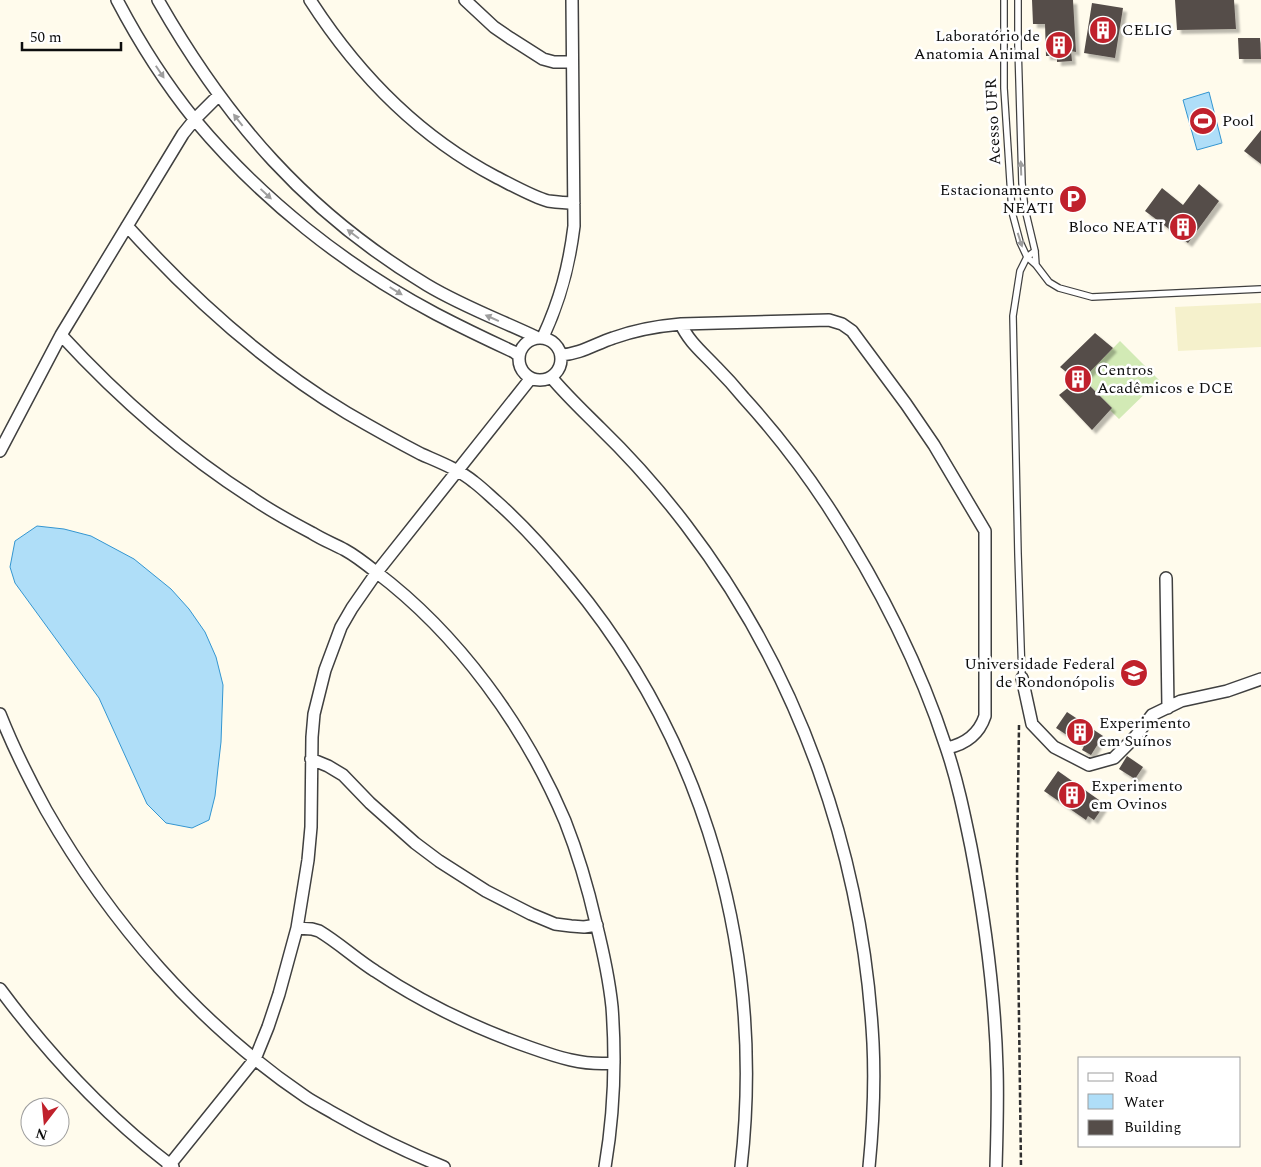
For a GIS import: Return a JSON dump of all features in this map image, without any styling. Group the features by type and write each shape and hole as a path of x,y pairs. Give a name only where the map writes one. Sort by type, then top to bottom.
{"street":[{"path":"117,0 151,58 195,120 226,154 272,199 329,246 363,270 434,313 519,356"},
{"path":"158,0 219,95 247,132 290,179 345,228 414,277 489,317 540,337 550,339 559,348 562,361 556,373 551,378 544,380 537,380 526,374 521,369 519,356 525,344 530,340 540,337 558,302 567,272 573,234 572,0"},
{"path":"310,0 345,49 365,73 386,96 434,137 481,168 516,187 546,200 574,203"},
{"path":"465,0 494,27 543,59 554,62 572,62"},
{"path":"0,451 61,336 183,134 219,95"},
{"path":"127,226 196,298 275,364 309,388 367,424 419,453 458,471 475,482 526,530 559,566 608,628 650,696 685,767 709,831 723,879 732,918 743,996 746,1055 745,1113 741,1167"},
{"path":"562,355 572,354 614,337 636,331 658,326 681,324 829,320 842,324 852,331 934,445 985,531 985,716 980,728 970,739 962,744 946,748"},
{"path":"681,324 689,340 741,394 774,432 845,533 902,637 933,711 946,748 961,805 984,920 990,970 997,1070 996,1167"},
{"path":"61,336 121,397 186,452 251,498 291,522 348,552 377,572 404,595 454,644 497,699 516,728 534,758 564,820 583,872 607,969 612,1005 614,1063 612,1120 605,1167"},
{"path":"0,989 42,1042 72,1075 103,1106 170,1166 255,1059 279,994 297,928 303,894 311,826 311,759 314,714 324,670 342,628 377,572 531,378"},
{"path":"551,378 636,466 686,525 735,596 769,656 796,710 812,750 841,840 859,916 866,959 873,1045 872,1132 869,1167"},
{"path":"1166,578 1168,708"},
{"path":"1022,678 1032,724 1054,747 1088,765 1114,758 1135,737 1152,715 1181,701 1227,691 1261,679"},
{"path":"0,714 18,756 37,793 79,864 137,942 174,984 255,1059 306,1097 392,1145 444,1167"},
{"path":"311,759 343,775 370,803 415,843 486,891 555,924 572,926 597,925"},
{"path":"297,928 312,929 319,932 402,988 436,1007 485,1030 571,1060 590,1064 614,1063"}],"lane":[{"name":"Acesso UFR","path":"1004,0 1004,88 1012,212 1020,242 1027,257 1049,282 1059,288 1092,297 1261,289"},
{"path":"1018,0 1022,173 1025,210 1035,250 1036,265"},
{"path":"1012,212 1025,210"},
{"path":"1022,678 1012,316 1020,271 1027,257 1035,250"}],"path":[{"path":"1018,726 1021,1167"}],"shaded area":[{"path":"1261,303 1261,347 1178,351 1175,307"}],"green space":[{"path":"1120,341 1159,380 1119,419 1110,410 1112,408 1087,382 1087,375"}],"water":[{"name":"Pool","path":"1209,92 1222,143 1197,150 1183,100"},
{"path":"37,526 64,529 91,536 134,559 171,589 189,609 205,632 216,657 223,685 221,742 215,796 209,820 192,828 166,823 147,804 99,698 15,583 10,567 15,541"}],"building":[{"path":"1032,0 1073,0 1076,52 1071,51 1072,61 1057,62 1057,56 1046,56 1045,24 1033,24"},
{"path":"1175,0 1234,0 1236,29 1177,30"},
{"name":"CELIG","path":"1092,3 1123,8 1115,58 1084,53"},
{"path":"1238,38 1260,38 1261,59 1239,59"},
{"path":"1261,130 1261,164 1244,151"},
{"name":"Bloco NEATI","path":"1199,184 1219,201 1188,243 1145,211 1162,188 1183,205"},
{"name":"Centros Acadêmicos e DCE","path":"1095,333 1113,348 1083,379 1112,408 1092,430 1059,395 1069,387 1070,375 1060,367"},
{"name":"Experimento em Suínos","path":"1067,712 1103,736 1091,755 1082,750 1084,746 1056,728"},
{"path":"1127,756 1143,767 1135,779 1119,769"},
{"name":"Experimento em Ovinos","path":"1058,771 1099,800 1097,803 1103,807 1094,820 1088,816 1086,820 1044,791"}],"place":[{"name":"CELIG","path":"1103,30"},
{"name":"Laboratório de Anatomia Animal","path":"1059,45"},
{"name":"Pool","path":"1203,121"},
{"name":"Estacionamento NEATI","path":"1073,199"},
{"name":"Bloco NEATI","path":"1183,227"},
{"name":"Centros Acadêmicos e DCE","path":"1078,379"},
{"name":"Universidade Federal de Rondonópolis","path":"1134,673"},
{"name":"Experimento em Suínos","path":"1080,732"},
{"name":"Experimento em Ovinos","path":"1072,795"}]}
